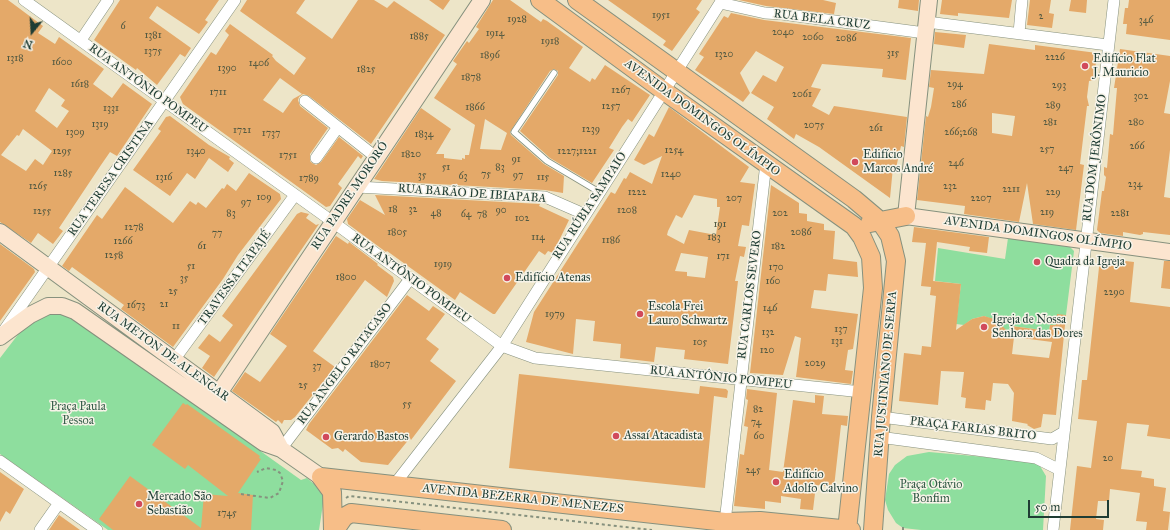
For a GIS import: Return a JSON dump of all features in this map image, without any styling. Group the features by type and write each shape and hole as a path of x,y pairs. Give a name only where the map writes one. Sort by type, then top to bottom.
{"main road":[{"name":"AVENIDA DOMINGOS OLÍMPIO","path":"540,0 664,91 854,226 862,237"},
{"name":"AVENIDA DOMINGOS OLÍMPIO","path":"577,0 854,199 885,228"},
{"path":"787,178 805,183 819,191 858,221 885,228"},
{"path":"871,257 885,228 906,216"},
{"name":"RUA JUSTINIANO DE SERPA","path":"873,530 879,437 896,261 885,228"},
{"name":"RUA JUSTINIANO DE SERPA","path":"847,530 873,288 871,257 862,237"},
{"path":"321,478 332,492 334,530"},
{"name":"AVENIDA BEZERRA DE MENEZES","path":"321,478 369,491 394,485 725,522 760,521 851,530"},
{"path":"334,530 344,517 351,513 491,529"}],"street":[{"name":"RUA ANTÔNIO POMPEU","path":"24,0 333,222 502,346 535,358 862,392"},
{"path":"81,40 108,0"},
{"name":"RUA TERESA CRISTINA","path":"0,336 235,0"},
{"name":"RUA PADRE MORORÓ","path":"218,393 482,0"},
{"path":"906,216 929,0"},
{"path":"1018,32 1022,0"},
{"name":"RUA DOM JERÔNIMO","path":"1053,530 1085,241 1114,0"},
{"name":"RUA RÚBIA SAMPAIO","path":"394,485 502,346 584,214 677,72 721,1"},
{"name":"RUA BELA CRUZ","path":"721,1 765,13 926,27 1018,32 1108,45"},
{"path":"305,101 377,158"},
{"path":"316,158 338,127"},
{"name":"RUA CARLOS SEVERO","path":"725,522 740,380 766,163"},
{"name":"RUA BARÃO DE IBIAPABA","path":"357,186 545,197 584,214"},
{"name":"TRAVESSA ITAPAJÉ","path":"174,360 295,195"},
{"name":"AVENIDA DOMINGOS OLÍMPIO","path":"906,216 1170,252"},
{"name":"RUA METON DE ALENCAR","path":"0,232 272,432 281,449 321,478"},
{"name":"RUA ÂNGELO RATACASO","path":"281,449 410,279"},
{"path":"0,336 30,315 48,306 62,306 75,311 264,443 281,449"},
{"name":"PRAÇA FARIAS BRITO","path":"881,417 1052,439 1064,432"},
{"name":"PRAÇA FARIAS BRITO","path":"879,437 1036,458 1060,470"},
{"path":"0,461 97,530"},
{"path":"40,530 59,503"}],"lane":[{"path":"554,72 514,132 547,161 599,192"},
{"name":"AVENIDA BEZERRA DE MENEZES","path":"725,522 751,528"}],"path":[{"path":"241,494 272,497 279,493 283,486 282,477 276,470 266,468 257,472"},
{"name":"AVENIDA BEZERRA DE MENEZES","path":"349,496 369,491 652,530"}],"green space":[{"path":"1008,238 1070,247 1074,251 1066,315 1058,315 1056,325 1050,325 1049,331 1012,326 1011,333 1005,333 997,321 984,316 972,319 964,325 956,324 961,284 935,281 938,248 1005,259"},
{"name":"Praça Paula Pessoa","path":"63,310 301,480 307,478 314,484 325,499 319,530 108,530 0,454 0,358 30,319"},
{"name":"Praça Otávio Bonfim","path":"929,452 1029,461 1040,466 1046,476 1043,530 921,530 903,528 896,523 888,510 885,500 889,474 895,465 907,456"}],"building":[{"path":"0,0 8,0 43,26 38,33 55,44 59,37 104,69 93,84 112,98 123,83 152,104 117,156 110,152 59,228 63,231 53,244 38,233 31,243 0,222","holes":["49,88 65,100 61,106 69,111 57,128 35,111","23,129 52,151 43,165 35,159 26,171 1,155 17,135 19,136"]},
{"path":"120,0 219,0 205,20 208,22 199,34 157,6 149,18 191,48 185,57 180,54 157,85 137,68 136,70 94,40"},
{"path":"247,0 305,0 296,13 332,39 358,0 374,0 387,8 394,1 445,35 371,144 309,96 303,94 299,97 298,100 300,106 328,128 310,154 310,161 312,163 316,165 321,162 339,137 363,156 361,159 358,156 338,184 342,188 330,206 326,207 182,102 180,97 211,52 216,55 229,35 225,31 230,24 273,55 272,56 276,61 294,75 306,58 240,11","holes":["280,78 302,94 293,99 283,113 263,100"]},
{"path":"429,0 450,0 443,10"},
{"path":"493,0 510,0 541,22 543,19 547,21 583,47 569,68 590,82 592,78 595,80 605,65 650,95 632,122 628,119 622,127 609,148 614,150 592,183 550,158 520,131 558,75 558,71 554,69 550,71 510,132 511,135 544,164 564,176 563,193 545,190 382,181 374,179 421,108 451,129 436,154 444,154 444,158 462,160 462,158 465,159 465,155 469,155 475,125 434,98 457,64 453,61 467,41 469,43 479,29 476,27","holes":["485,119 507,133 501,150 480,149"]},
{"path":"608,0 702,0 696,9 700,12 672,51 663,45 666,41"},
{"path":"739,0 823,0 836,3 834,14 766,6"},
{"path":"899,0 919,0 918,11 898,8"},
{"path":"942,0 1012,0 1009,18 958,13 958,16 940,14"},
{"path":"1030,0 1051,0 1049,13 1054,14 1052,28 1027,25"},
{"path":"1071,0 1087,0 1086,13 1069,11"},
{"path":"1129,0 1170,0 1170,40 1126,34 1127,24 1123,24 1125,8 1128,8"},
{"path":"731,13 764,20 911,38 906,80 882,77 883,69 822,64 811,87 821,89 812,106 829,115 834,106 907,117 904,147 901,146 896,168 893,167 890,198 819,147 796,134 794,139 767,119 774,107 751,93 763,75 776,82 784,67 756,51 740,73 750,93 743,102 695,70 704,57 699,54 724,16 728,18"},
{"path":"935,32 966,35 964,48 934,44"},
{"path":"989,44 1035,50 1035,45 1097,53 1094,80 1089,81 1087,97 1089,106 1087,106 1080,164 1084,165 1076,230 1033,224 1027,183 1019,222 964,214 965,206 917,200 926,116 928,117 931,107 934,88 929,87 931,70 984,74","holes":["992,113 1015,116 1012,136 992,133"]},
{"path":"1120,49 1170,56 1170,81 1164,113 1170,114 1170,150 1164,197 1170,198 1170,235 1143,232 1143,234 1140,235 1123,232 1123,236 1100,233 1097,230 1102,191 1104,191 1106,177 1104,175 1104,167 1107,168 1110,134 1113,135 1117,88 1114,88"},
{"path":"669,107 749,167 740,182 755,184 749,226 742,225 738,246 746,247 744,257 740,256 735,281 738,281 728,364 684,359 685,350 656,347 654,362 620,358 621,344 593,341 595,321 576,319 573,354 526,342 534,312 611,192 615,194 624,178 626,179 630,172 652,184 662,156 644,165 634,160 649,134 654,137","holes":["694,195 717,199 717,207 720,207 716,235 689,230 684,244 667,235 676,215 682,218","681,253 708,257 705,278 687,276 687,272 675,271"]},
{"path":"170,116 209,145 230,157 229,159 234,163 228,172 209,158 195,179 187,173 170,196 133,170 161,131 158,129 166,117"},
{"path":"249,173 280,194 281,199 238,255 223,279 173,347 121,309 124,305 72,267 69,271 62,266 97,215 102,219 125,187 173,223 190,201 196,205 198,202 206,208 227,184 236,191"},
{"path":"771,185 799,203 799,213 807,214 807,221 824,224 824,230 835,231 833,259 857,262 858,277 828,274 826,291 814,290 811,308 858,314 853,349 848,350 845,370 853,371 851,384 796,377 801,338 795,336 783,375 750,373"},
{"path":"375,195 540,204 539,206 569,220 553,253 548,251 545,255 539,251 495,314 493,314 460,292 455,300 348,224 347,219 360,200 385,215"},
{"path":"301,212 309,214 306,218 316,225 319,224 214,377 202,368 210,356 198,348 209,334 220,342 233,325 222,316 297,214"},
{"path":"914,227 989,237 987,253 969,251 970,247 937,242 933,281 961,284 956,330 972,319 984,316 994,319 1011,334 1011,326 1049,331 1050,325 1056,325 1057,314 1066,315 1056,415 1043,414 1041,427 1034,429 1027,425 1028,424 1012,421 1014,393 1008,384 993,383 991,401 986,400 985,410 965,408 966,398 961,397 964,372 941,371 938,405 899,401 904,353 921,355 922,346 931,347 936,296 930,295 931,287 921,286 926,243 912,242","holes":["1014,337 1052,342 1049,358 1012,354"]},
{"path":"336,236 348,244 349,242 378,264 377,265 393,277 394,281 387,297 365,280 313,351 335,367 295,417 291,420 284,420 282,424 278,420 276,422 232,391 245,372 260,382 287,346 270,334"},
{"path":"0,244 34,269 35,272 0,321"},
{"path":"1100,258 1134,262 1130,302 1170,307 1170,439 1147,436 1149,425 1127,423 1121,469 1142,471 1141,477 1154,479 1154,486 1166,488 1163,511 1170,512 1168,530 1146,530 1147,522 1136,521 1140,493 1110,489 1109,501 1098,501 1096,519 1104,520 1103,530 1070,530 1077,466 1091,468 1097,421 1078,419 1082,380 1087,380"},
{"path":"1164,261 1170,261 1170,289 1161,288"},
{"path":"407,295 429,311 433,306 445,314 426,339 439,349 430,361 456,381 411,440 410,438 388,465 361,462 345,449 343,452 338,448 332,449 306,430"},
{"name":"Assaí Atacadista","path":"519,374 699,394 700,386 726,389 728,391 727,398 714,396 705,488 509,468"},
{"path":"747,389 777,393 769,470 783,472 793,400 815,403 815,395 824,396 822,414 848,416 847,426 841,425 834,487 816,485 813,510 800,509 801,499 781,496 781,503 765,501 765,509 734,506 740,454 744,455 748,427 744,426 748,400 746,399"},
{"path":"183,403 186,405 187,404 260,456 259,458 261,459 238,493 253,495 251,530 113,530 99,519 130,476 201,528 204,494 228,496 188,465 185,469 152,445"},
{"path":"0,472 24,489 10,514 6,511 0,522"},
{"path":"59,515 80,530 49,530"}],"place":[{"name":"Edifício Flat J. Mauricio","path":"1085,66"},
{"name":"Edifício Marcos André","path":"855,162"},
{"name":"Quadra da Igreja","path":"1037,262"},
{"name":"Edifício Atenas","path":"507,278"},
{"name":"Escola Frei Lauro Schwartz","path":"640,314"},
{"name":"Igreja de Nossa Senhora das Dores","path":"984,327"},
{"name":"Assaí Atacadista","path":"616,436"},
{"name":"Gerardo Bastos","path":"326,437"},
{"name":"Edifício Adolfo Calvino","path":"776,482"},
{"name":"Mercado São Sebastião","path":"139,504"}]}
